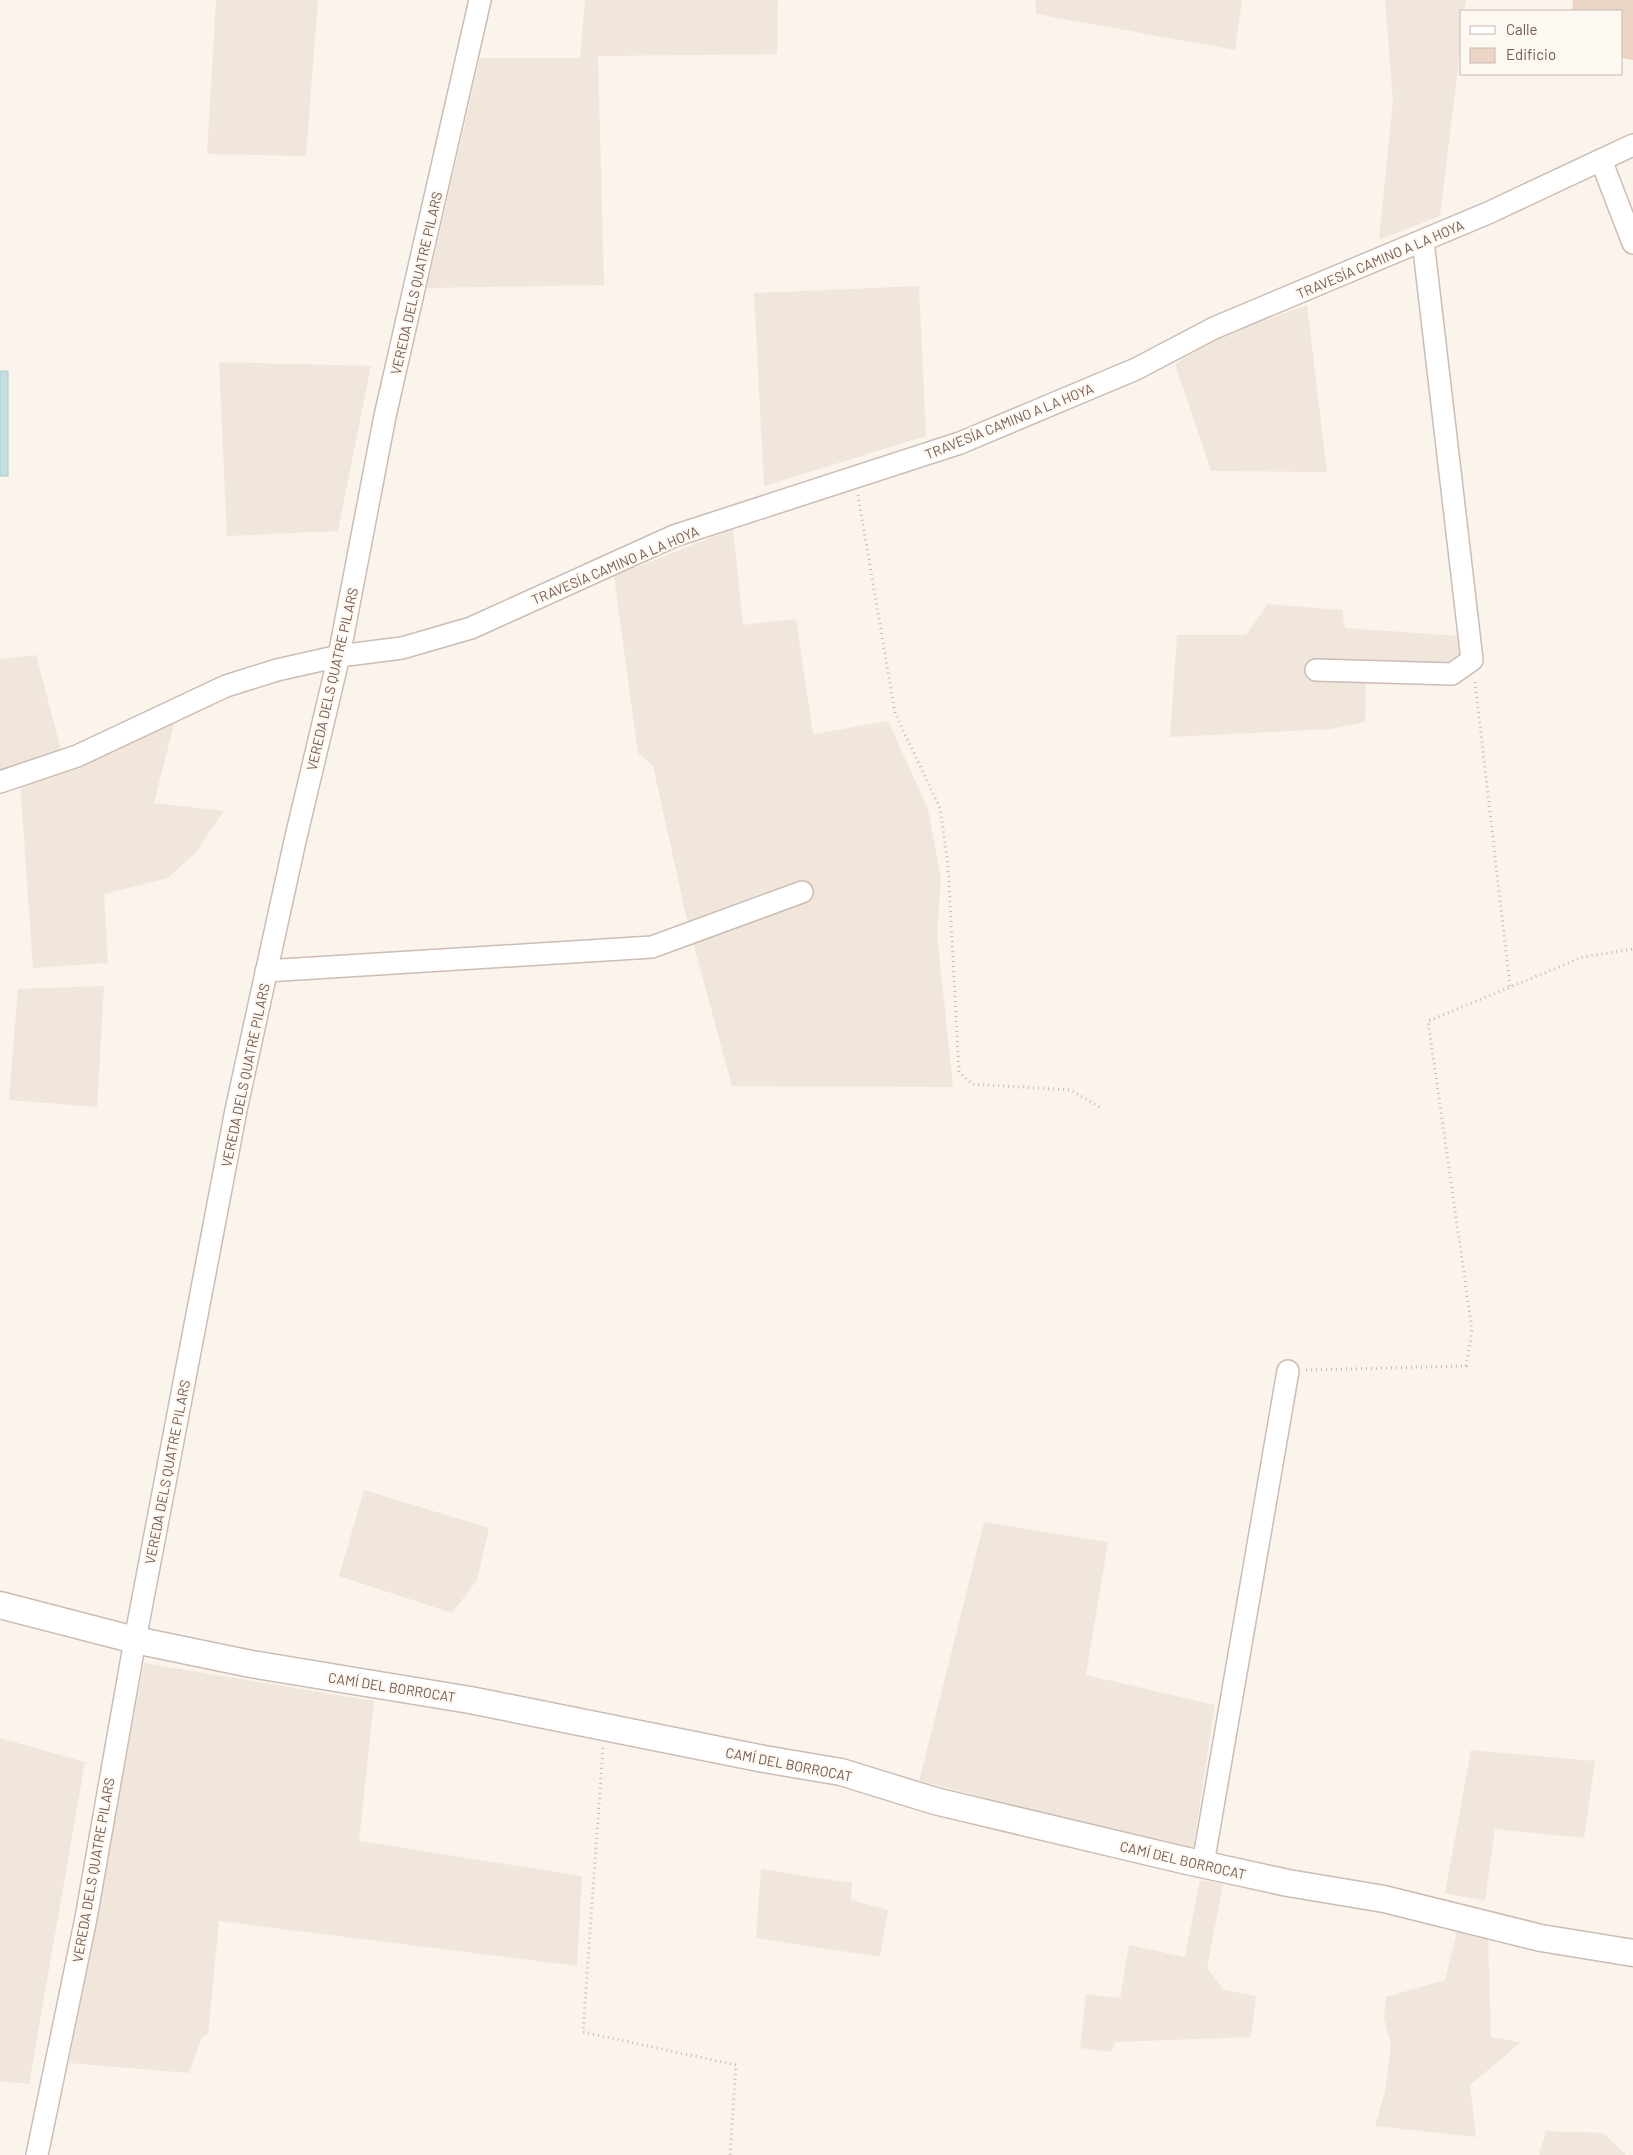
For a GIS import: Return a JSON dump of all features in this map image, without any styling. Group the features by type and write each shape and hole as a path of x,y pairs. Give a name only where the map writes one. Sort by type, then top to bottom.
{"street":[{"name":"VEREDA DELS QUATRE PILARS","path":"37,2155 86,1918 135,1640 236,1110 294,841 339,656 385,416 480,0"},
{"name":"TRAVESÍA CAMINO A LA HOYA","path":"0,782 77,756 226,686 277,670 339,656 402,648 471,628 674,536 960,443 1136,369 1214,328 1488,214 1633,145"},
{"path":"1601,160 1633,243"},
{"path":"1316,670 1452,674 1472,660 1423,241"},
{"path":"266,971 652,947 802,892"},
{"path":"1203,1864 1288,1370"},
{"name":"CAMÍ DEL BORROCAT","path":"0,1605 135,1640 250,1664 470,1700 605,1728 841,1772 935,1801 1203,1864 1288,1883 1384,1899 1541,1938 1633,1954"}],"path":[{"path":"854,477 895,713 940,808 948,865 959,1072 972,1084 1071,1090 1101,1108"},
{"path":"1472,660 1510,987"},
{"path":"1288,1370 1466,1366 1472,1330 1428,1022 1583,957 1633,949"},
{"path":"605,1728 583,2032 736,2065 730,2155"}],"shaded area":[{"path":"216,0 318,0 306,156 207,154"},
{"path":"585,0 778,0 777,54 598,56 604,285 427,288 480,58 580,58"},
{"path":"1035,0 1242,0 1235,50 1036,14"},
{"path":"1385,0 1466,0 1464,10 1460,10 1460,51 1440,216 1379,240 1393,101"},
{"path":"919,286 926,436 764,486 754,293"},
{"path":"1307,305 1327,472 1211,471 1175,364 1217,338"},
{"path":"219,362 371,366 338,531 227,536"},
{"path":"733,529 743,625 796,619 813,734 888,721 928,809 941,879 937,934 953,1087 732,1086 687,920 653,766 638,753 614,576"},
{"path":"1268,604 1342,610 1345,628 1460,636 1459,674 1366,678 1365,722 1330,729 1170,737 1177,635 1246,635"},
{"path":"36,655 64,761 176,716 154,803 224,811 196,852 168,878 104,894 108,963 33,968 20,782 0,784 0,659"},
{"path":"104,986 97,1107 9,1100 18,989"},
{"path":"364,1490 489,1528 477,1580 452,1613 339,1576"},
{"path":"984,1522 1108,1542 1086,1675 1215,1705 1193,1849 919,1781"},
{"path":"144,1663 374,1701 359,1841 582,1876 577,1966 219,1921 208,2034 201,2039 189,2073 69,2063"},
{"path":"0,1738 85,1762 29,2084 0,2081"},
{"path":"1471,1750 1595,1761 1584,1838 1495,1829 1485,1901 1445,1893"},
{"path":"761,1869 852,1883 851,1900 888,1910 880,1957 756,1938"},
{"path":"1200,1880 1223,1884 1207,1968 1224,1990 1256,1996 1251,2037 1115,2042 1112,2052 1080,2048 1086,1994 1120,1998 1129,1945 1185,1957"},
{"path":"1457,1932 1488,1937 1491,2037 1521,2042 1470,2085 1476,2137 1375,2126 1385,2092 1391,2045 1384,2018 1386,1997 1445,1980"},
{"path":"1546,2131 1603,2133 1626,2155 1539,2155"}],"water":[{"path":"0,371 8,371 8,476 0,476"}],"building":[{"path":"1573,0 1633,0 1633,60 1623,58 1623,10 1572,10"}]}
